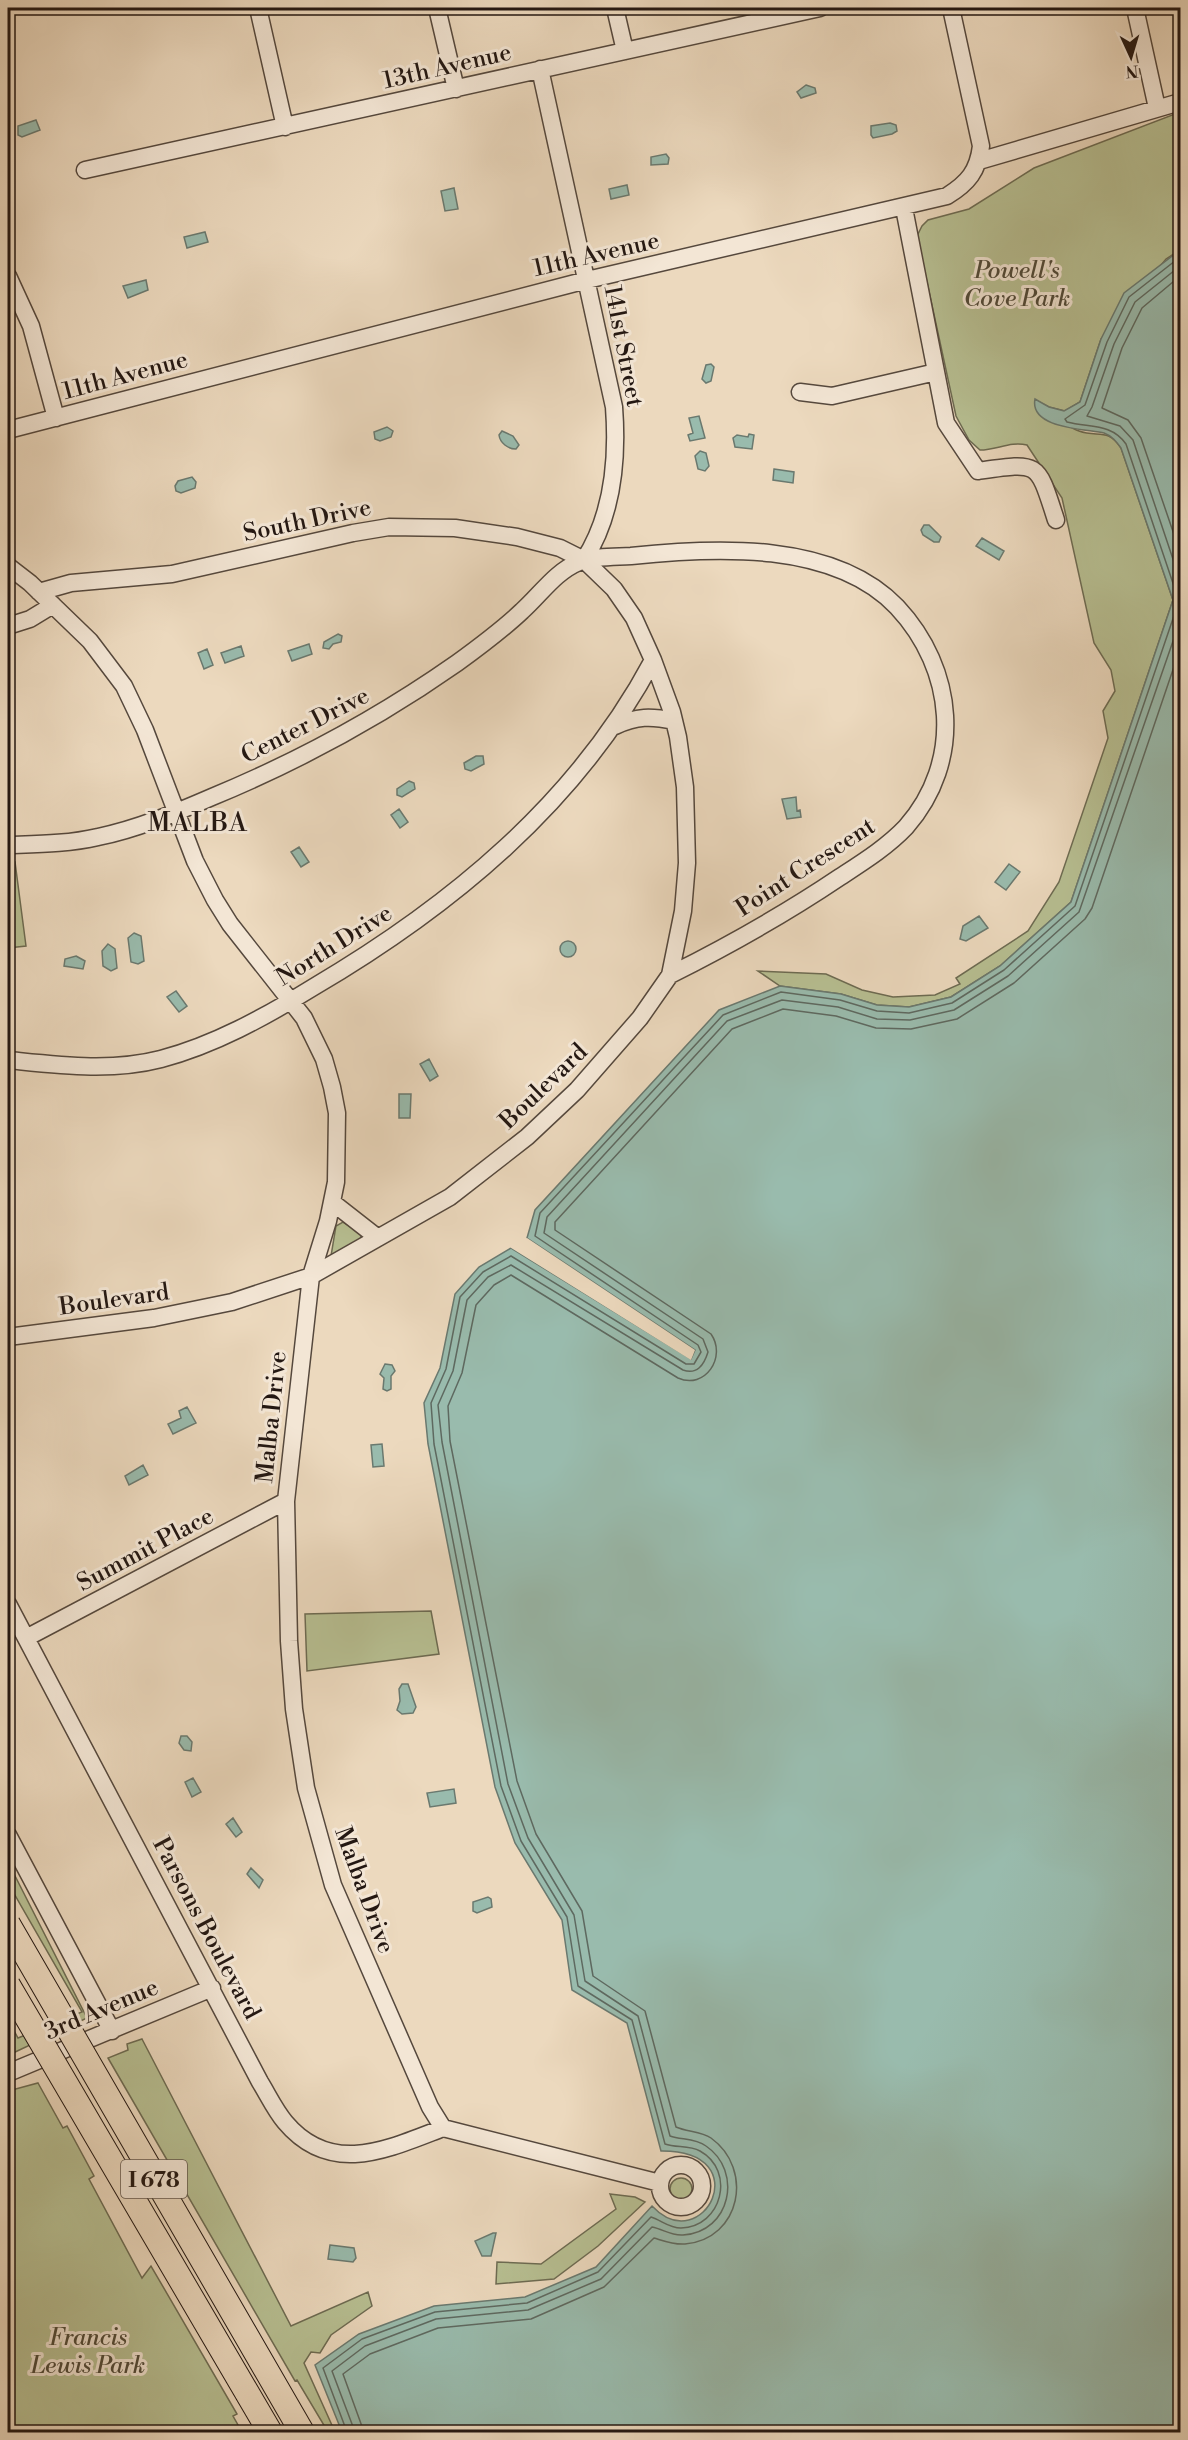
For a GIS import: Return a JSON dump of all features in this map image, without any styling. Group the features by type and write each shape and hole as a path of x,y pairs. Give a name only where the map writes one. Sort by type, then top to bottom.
{"highway":[{"name":"I 678","path":"8,1924 302,2433"},
{"name":"I 678","path":"8,1985 270,2433"}],"street":[{"path":"258,8 285,127"},
{"path":"437,8 456,89"},
{"path":"615,8 625,51"},
{"name":"13th Avenue","path":"85,170 625,51 770,13 820,8"},
{"path":"951,8 979,134 979,161 1180,102"},
{"path":"1135,8 1157,108"},
{"name":"141st Street","path":"540,69 611,388 616,430 614,468 606,509 584,560"},
{"name":"11th Avenue","path":"8,430 587,280 904,208 947,196 970,179 979,161"},
{"path":"904,208 946,423 978,471 1020,465 1035,470 1044,482 1056,520"},
{"path":"8,276 31,326 56,418"},
{"path":"800,392 832,396 936,372"},
{"name":"South Drive","path":"39,592 71,583 172,574 389,527 442,527 517,537 560,548 584,560"},
{"name":"Point Crescent","path":"584,560 711,549 772,554 841,569 874,586 899,609 939,673 944,699 944,742 939,765 925,799 907,825 884,847 819,891 670,975"},
{"name":"Boulevard","path":"8,1337 196,1311 311,1276 450,1197 527,1137 577,1090 616,1047 670,975 683,911 687,863 685,787 674,721 643,635 624,602 600,574 584,560"},
{"name":"Center Drive","path":"8,845 93,838 136,827 291,763 388,709 493,636 562,572 584,560"},
{"name":"Malba Drive","path":"8,566 90,641 124,686 145,730 195,861 230,924 291,1001 315,1036 332,1087 337,1124 336,1182 311,1276 286,1501 289,1641 294,1709 306,1788 340,1905 430,2107 443,2128"},
{"path":"8,626 30,619 53,605"},
{"name":"North Drive","path":"8,1060 77,1067 152,1061 220,1038 291,1001 393,938 486,866 561,793 615,726 653,660"},
{"path":"615,726 637,717 652,716 674,721"},
{"path":"332,1202 378,1238"},
{"name":"Summit Place","path":"26,1638 286,1501"},
{"name":"Parsons Boulevard","path":"8,1604 260,2082 285,2122 315,2148 359,2155 380,2151 443,2128"},
{"path":"8,1835 112,2031"},
{"name":"3rd Avenue","path":"8,2073 212,1988"},
{"path":"443,2128 660,2183"}],"green space":[{"name":"Powell's Cove Park","path":"1180,112 1180,250 1166,259 1101,339 1080,402 1065,411 1035,400 1073,429 1107,435 1121,448 1173,600 1071,902 1000,966 951,997 909,1007 877,1005 841,994 780,986 758,971 826,974 862,990 893,997 935,995 960,984 956,978 1028,931 1059,882 1108,738 1103,711 1115,691 1111,670 1094,643 1062,498 1027,445 1015,444 980,450 969,440 956,416 917,236 928,220 969,209 1034,168"},
{"path":"8,862 15,862 26,946 8,948"},
{"path":"343,1222 362,1234 359,1242 331,1256 336,1226"},
{"path":"431,1611 439,1654 307,1671 305,1614"},
{"path":"8,1862 87,2018 11,2054 8,2049 8,2020 18,2038 82,2012 8,1883"},
{"path":"142,2039 291,2326 368,2292 372,2306 331,2335 320,2353 311,2352 304,2363 335,2432 328,2432 297,2380 295,2381 108,2058 128,2050 127,2044"},
{"name":"Francis Lewis Park","path":"38,2083 63,2128 67,2126 94,2176 89,2179 142,2278 151,2266 237,2414 233,2416 242,2432 179,2432 159,2428 134,2432 8,2432 8,2091"},
{"path":"681,2178 689,2181 692,2189 689,2197 681,2200 673,2197 670,2189 673,2181"},
{"path":"610,2194 635,2197 645,2202 598,2246 554,2279 496,2284 497,2262 541,2264 616,2209"}],"water":[{"path":"806,85 815,88 816,93 801,98 797,92"},
{"path":"36,120 40,130 22,137 18,135 18,126"},
{"path":"890,123 896,125 897,131 873,138 871,126"},
{"path":"666,154 669,158 668,164 651,165 651,157"},
{"path":"627,185 629,195 611,199 609,189"},
{"path":"454,188 458,209 445,211 441,191"},
{"path":"205,232 208,242 187,248 184,237"},
{"path":"1180,250 1180,2432 342,2432 315,2365 359,2334 434,2306 525,2297 596,2267 652,2206 671,2219 689,2220 703,2212 712,2198 715,2182 708,2167 691,2155 661,2151 627,2023 572,1990 562,1920 515,1843 495,1787 428,1444 424,1403 440,1368 455,1294 479,1267 511,1248 691,1359 695,1350 527,1238 535,1210 719,1010 780,986 841,994 877,1005 909,1007 951,997 1000,966 1071,902 1173,600 1121,448 1114,439 1104,433 1050,422 1036,409 1035,399 1049,407 1064,411 1080,402 1101,339 1124,293"},
{"path":"146,280 148,290 128,298 123,286"},
{"path":"711,364 714,367 711,381 706,383 702,379 706,365"},
{"path":"699,416 705,438 690,441 688,435 693,433 689,418"},
{"path":"387,427 393,431 391,437 380,441 375,439 374,432"},
{"path":"502,431 513,436 519,445 516,449 503,443 499,435"},
{"path":"749,434 754,435 752,449 735,447 733,438 737,435 748,437"},
{"path":"700,451 706,453 709,466 705,471 698,469 695,456"},
{"path":"774,469 794,472 793,483 773,480"},
{"path":"192,477 196,482 195,488 181,493 176,491 175,486 178,481"},
{"path":"924,525 929,525 941,537 939,542 934,542 923,535 921,530"},
{"path":"982,538 1004,551 999,560 976,546"},
{"path":"338,634 342,636 341,642 333,644 329,649 323,648 324,642"},
{"path":"309,644 312,654 292,661 288,651"},
{"path":"241,646 244,656 225,663 221,653"},
{"path":"207,649 213,665 204,669 198,653"},
{"path":"476,756 483,756 484,764 471,771 465,769 464,763"},
{"path":"409,781 414,783 415,789 402,797 397,795 397,789"},
{"path":"796,797 797,811 800,810 801,817 787,819 782,799"},
{"path":"399,809 408,822 400,828 391,815"},
{"path":"299,847 309,862 301,867 291,852"},
{"path":"1009,864 1020,872 1006,890 995,882"},
{"path":"979,916 988,928 966,941 960,939 963,926"},
{"path":"134,933 141,936 144,961 138,964 131,962 128,938"},
{"path":"568,941 576,949 568,957 560,949"},
{"path":"108,944 115,949 117,968 111,971 103,966 102,951"},
{"path":"76,956 85,961 83,969 64,966 65,959"},
{"path":"176,991 187,1006 179,1012 167,997"},
{"path":"429,1059 438,1076 430,1081 420,1064"},
{"path":"399,1094 411,1094 410,1118 399,1118"},
{"path":"385,1364 392,1365 395,1371 391,1376 391,1389 387,1391 383,1389 384,1378 380,1374"},
{"path":"187,1407 196,1423 173,1434 168,1424 181,1418 179,1411"},
{"path":"382,1444 384,1466 373,1467 371,1445"},
{"path":"143,1465 148,1475 129,1485 125,1476"},
{"path":"402,1684 408,1684 416,1707 413,1713 402,1714 397,1710 400,1701 399,1689"},
{"path":"181,1736 187,1736 192,1742 191,1751 184,1750 179,1743"},
{"path":"193,1778 201,1792 192,1797 185,1782"},
{"path":"454,1789 456,1803 430,1807 427,1793"},
{"path":"233,1818 242,1832 236,1837 226,1824"},
{"path":"251,1868 263,1880 259,1888 247,1874"},
{"path":"488,1897 491,1899 492,1907 477,1913 473,1911 473,1902"},
{"path":"496,2233 491,2256 482,2256 475,2241"},
{"path":"330,2245 354,2248 356,2258 353,2262 328,2259"}],"pier":[{"path":"527,1238 695,1350 691,1360 508,1246 512,1246 689,1355 691,1351 524,1239"}],"district":[{"name":"MALBA","path":"198,822"}]}
